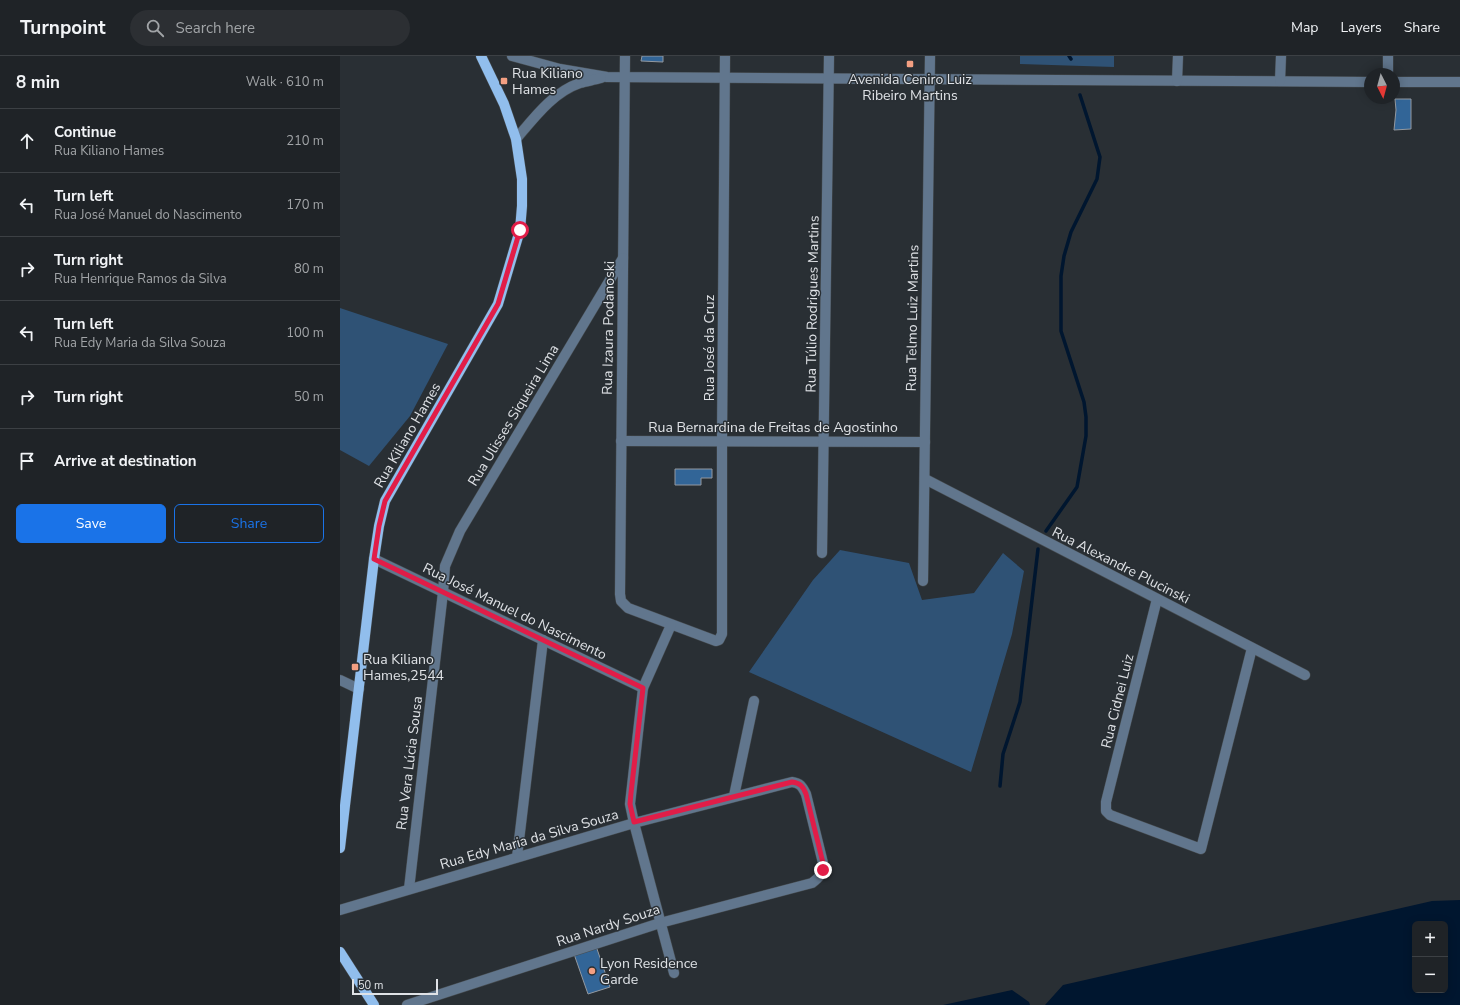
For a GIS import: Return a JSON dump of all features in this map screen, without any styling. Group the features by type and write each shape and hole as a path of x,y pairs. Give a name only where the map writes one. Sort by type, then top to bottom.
{"main road":[{"name":"Rua Kiliano Hames","path":"340,848 374,559 379,526 385,501 498,304 520,230 522,179 516,139 504,104 481,56"},
{"path":"340,952 374,1005"}],"street":[{"path":"512,56 560,69 607,77 1364,82"},
{"name":"Rua Izaura Podanoski","path":"624,56 620,594 621,601 628,608 670,625"},
{"name":"Rua José da Cruz","path":"670,625 716,641 719,640 722,634 725,56"},
{"name":"Rua Túlio Rodrigues Martins","path":"822,553 829,56"},
{"name":"Rua Telmo Luiz Martins","path":"923,581 930,56"},
{"path":"1177,81 1178,56"},
{"path":"1280,81 1281,56"},
{"path":"1388,56 1388,68"},
{"path":"516,139 537,115 558,95 580,83 607,77"},
{"path":"1400,82 1460,82"},
{"name":"Rua Ulisses Siqueira Lima","path":"443,592 445,566 460,531 623,258"},
{"name":"Rua Bernardina de Freitas de Agostinho","path":"621,441 925,442"},
{"name":"Rua Alexandre Plucinski","path":"925,479 1306,675"},
{"name":"Rua José Manuel do Nascimento","path":"374,559 643,688"},
{"name":"Rua Vera Lúcia Sousa","path":"409,889 443,592"},
{"name":"Rua Cidnei Luiz","path":"1157,599 1106,802 1106,811 1110,815 1201,849 1252,648"},
{"path":"670,625 643,688 630,804 674,973"},
{"path":"517,857 543,640"},
{"path":"340,680 359,689"},
{"path":"734,796 754,701"},
{"name":"Rua Edy Maria da Silva Souza","path":"340,910 634,822 792,782 803,786 806,794 823,863 823,870 820,878"},
{"name":"Rua Nardy Souza","path":"407,1005 660,923 812,883 820,878"}],"shaded area":[{"path":"1020,56 1114,56 1114,67 1020,64"},
{"path":"340,308 448,344 410,416 369,466 340,450"},
{"path":"840,550 909,563 922,600 974,593 1003,553 1024,571 1012,634 971,772 749,672 813,580"},
{"path":"1460,900 1460,1005 1045,1005 1063,985 1432,901"},
{"path":"1012,990 1029,1002 1030,1005 943,1005"}],"building":[{"path":"642,56 663,56 663,62 641,61"},
{"path":"1400,99 1411,99 1411,129 1394,130 1395,104 1400,104"},
{"path":"675,469 712,469 712,478 701,478 701,485 675,485"},
{"name":"Lyon Residence Garde","path":"596,946 610,987 588,994 574,954"}],"waterway":[{"path":"1046,531 1077,487 1086,436 1084,402 1061,331 1061,276 1064,256 1071,232 1097,179 1100,157 1080,95"},
{"path":"1000,786 1003,754 1020,702 1038,549"}],"place":[{"name":"Avenida Ceniro Luiz Ribeiro Martins","path":"910,64"},
{"name":"Rua Kiliano Hames","path":"504,81"},
{"name":"Rua Kiliano Hames,2544","path":"355,667"},
{"name":"Lyon Residence Garde","path":"592,971"}],"route":[{"path":"520,230 498,304 385,501 379,526 374,559 643,688 630,804 634,822 792,782 798,783 803,786 806,794 823,863 823,870"}]}
